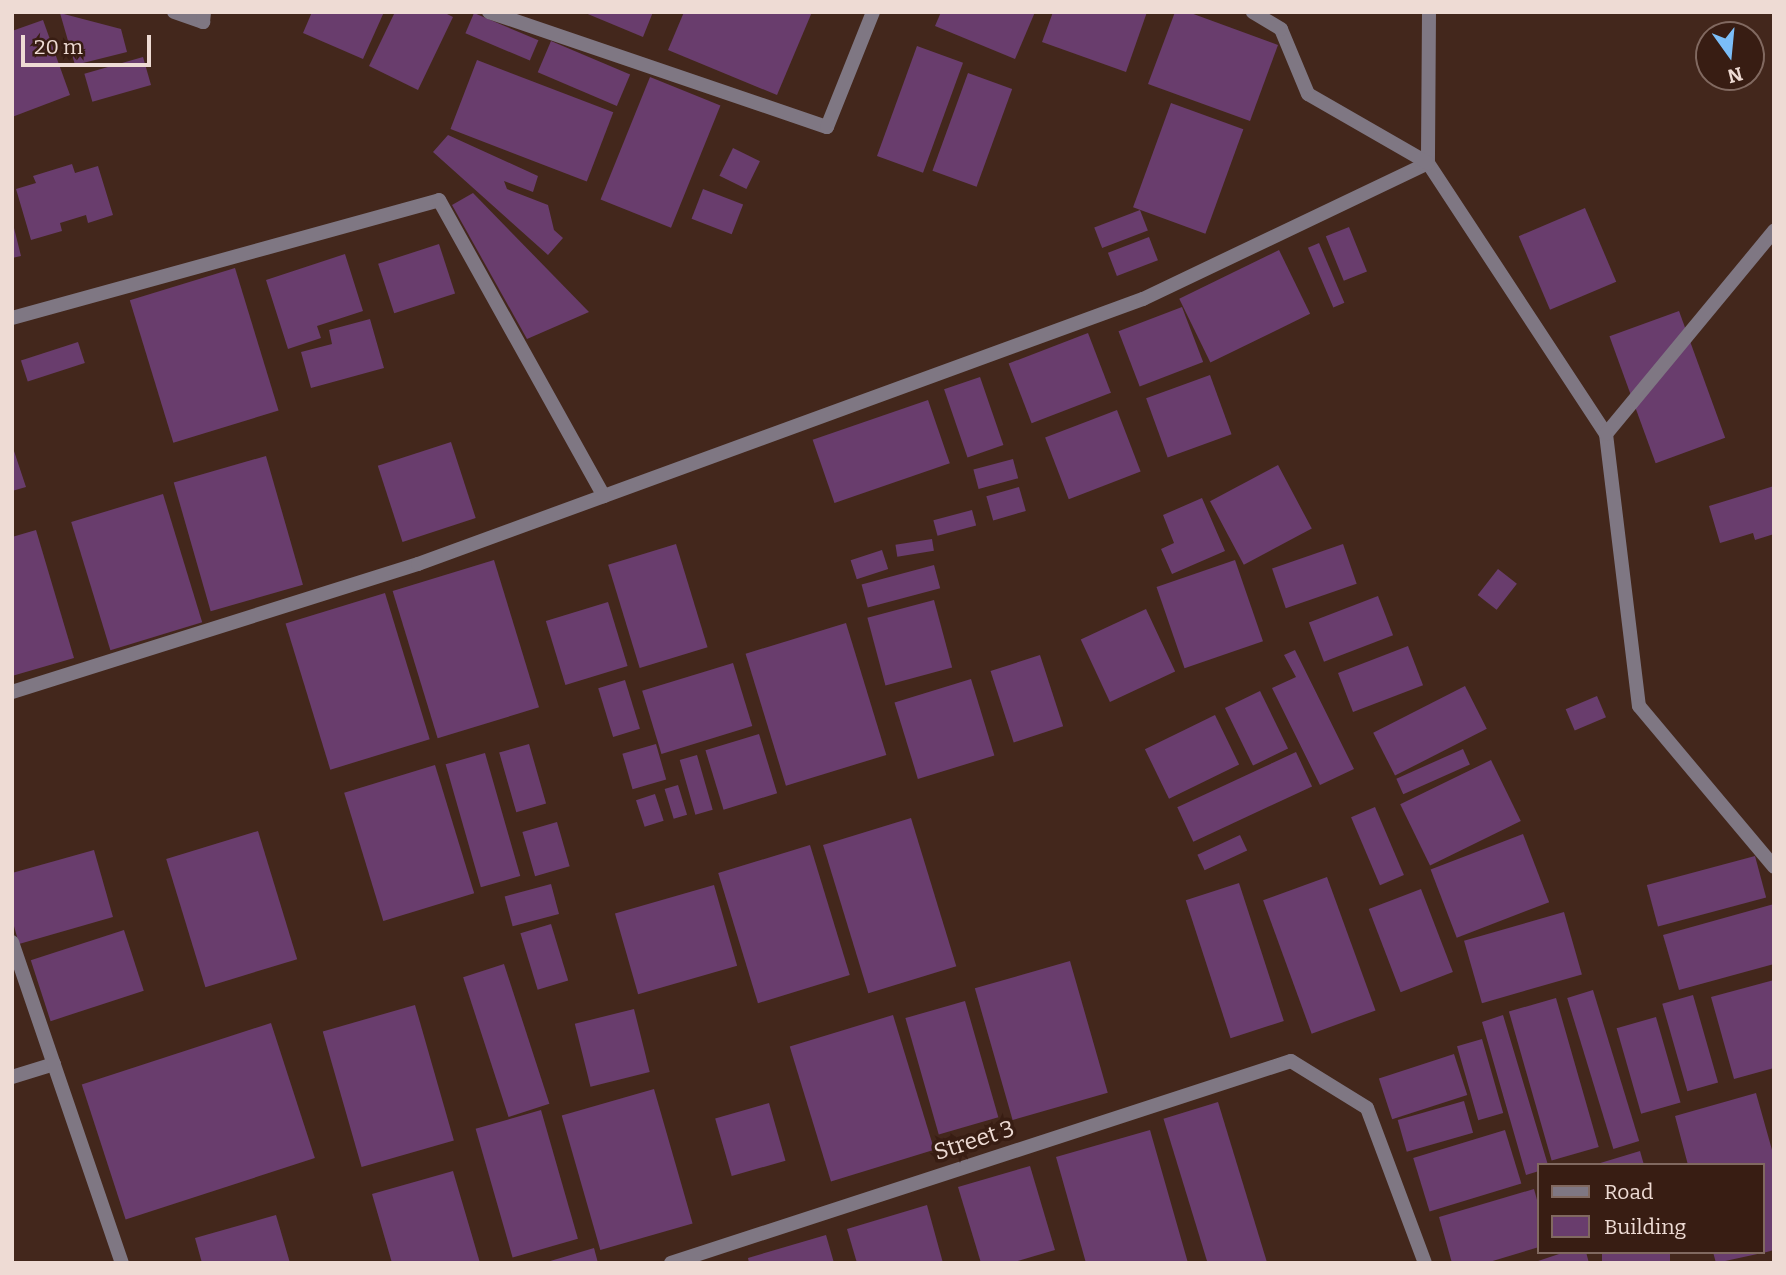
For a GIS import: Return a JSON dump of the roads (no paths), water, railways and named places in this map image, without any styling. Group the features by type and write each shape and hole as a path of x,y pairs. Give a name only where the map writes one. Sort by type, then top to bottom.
{"street":[{"path":"174,12 202,22 204,12"},
{"path":"489,12 827,127 873,12"},
{"path":"1253,12 1281,29 1308,94 1428,163 1605,434 1639,706 1774,867"},
{"path":"1428,163 1429,12"},
{"path":"12,692 418,564 1143,299 1428,163"},
{"path":"12,318 439,200 604,496"},
{"path":"1605,434 1774,231"},
{"path":"12,942 122,1263"},
{"name":"Street 3","path":"671,1263 1291,1061 1367,1108 1425,1263"},
{"path":"12,1077 54,1064"}]}
